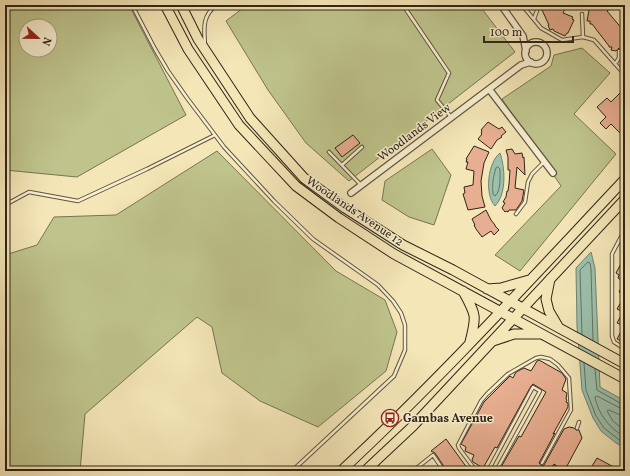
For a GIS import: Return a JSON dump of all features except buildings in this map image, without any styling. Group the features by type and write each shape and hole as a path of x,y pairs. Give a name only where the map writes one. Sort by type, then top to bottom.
{"main road":[{"name":"Woodlands Avenue 12","path":"165,5 188,48 239,125 296,186 339,218 394,254 625,379"},
{"name":"Woodlands Avenue 12","path":"181,5 198,39 250,118 304,178 345,208 403,245 625,364"},
{"path":"341,471 406,410 625,179"},
{"path":"365,471 413,426 625,199"},
{"path":"550,279 546,299 550,311 559,328"},
{"path":"487,289 501,288 530,280"},
{"path":"463,290 474,312 476,322 470,344"},
{"path":"490,342 514,334 543,334"}],"street":[{"name":"Woodlands View","path":"501,5 523,36 526,54"},
{"name":"Woodlands View","path":"351,192 522,65 532,62 536,63 545,59 547,53 545,46 523,36"},
{"path":"522,65 529,44 535,42"},
{"path":"526,54 532,62"},
{"path":"489,89 553,173"}],"lane":[{"path":"132,5 168,71 224,147 274,201 313,238 378,285 401,312 405,325 405,350 394,376 292,471"},
{"path":"206,52 205,21 208,13 216,5"},
{"path":"403,5 450,73 437,100 451,117"},
{"path":"522,5 541,28 562,40 583,37 594,40 625,76"},
{"path":"534,20 539,5"},
{"path":"582,14 583,37"},
{"path":"615,64 619,58 620,52"},
{"path":"5,205 29,192 78,201 215,135"},
{"path":"342,165 362,147"},
{"path":"329,152 361,185"},
{"path":"516,214 525,202 528,182 532,174 545,162"},
{"path":"625,233 622,235 612,254 612,336 614,342 625,349"},
{"path":"476,471 458,448 458,445 481,401 508,374 536,358 541,357 550,359 558,365 569,378 571,410 542,463"},
{"path":"488,471 533,388 540,391 496,471"},
{"path":"577,428 579,422"},
{"path":"413,471 433,455 444,471"},
{"path":"552,471 554,467"}],"green space":[{"path":"5,5 129,5 186,115 77,177 5,170"},
{"path":"247,5 479,5 515,52 349,181 306,143 268,90 226,21"},
{"path":"582,48 610,73 574,114 616,154 520,271 495,255 561,186 502,99 551,66 554,55"},
{"path":"432,149 451,175 434,225 409,217 382,200 385,181"},
{"path":"217,151 336,271 385,300 397,332 386,371 318,427 260,401 222,373 212,327 197,317 85,414 80,471 5,471 5,255 37,245 54,217 116,215"}],"water":[{"path":"500,153 504,180 502,195 495,206 489,194 489,178 493,163"},
{"path":"591,252 595,268 600,387 625,401 625,448 601,431 593,418 582,390 577,326 576,268"}],"place":[{"name":"Gambas Avenue","path":"390,418"}]}
